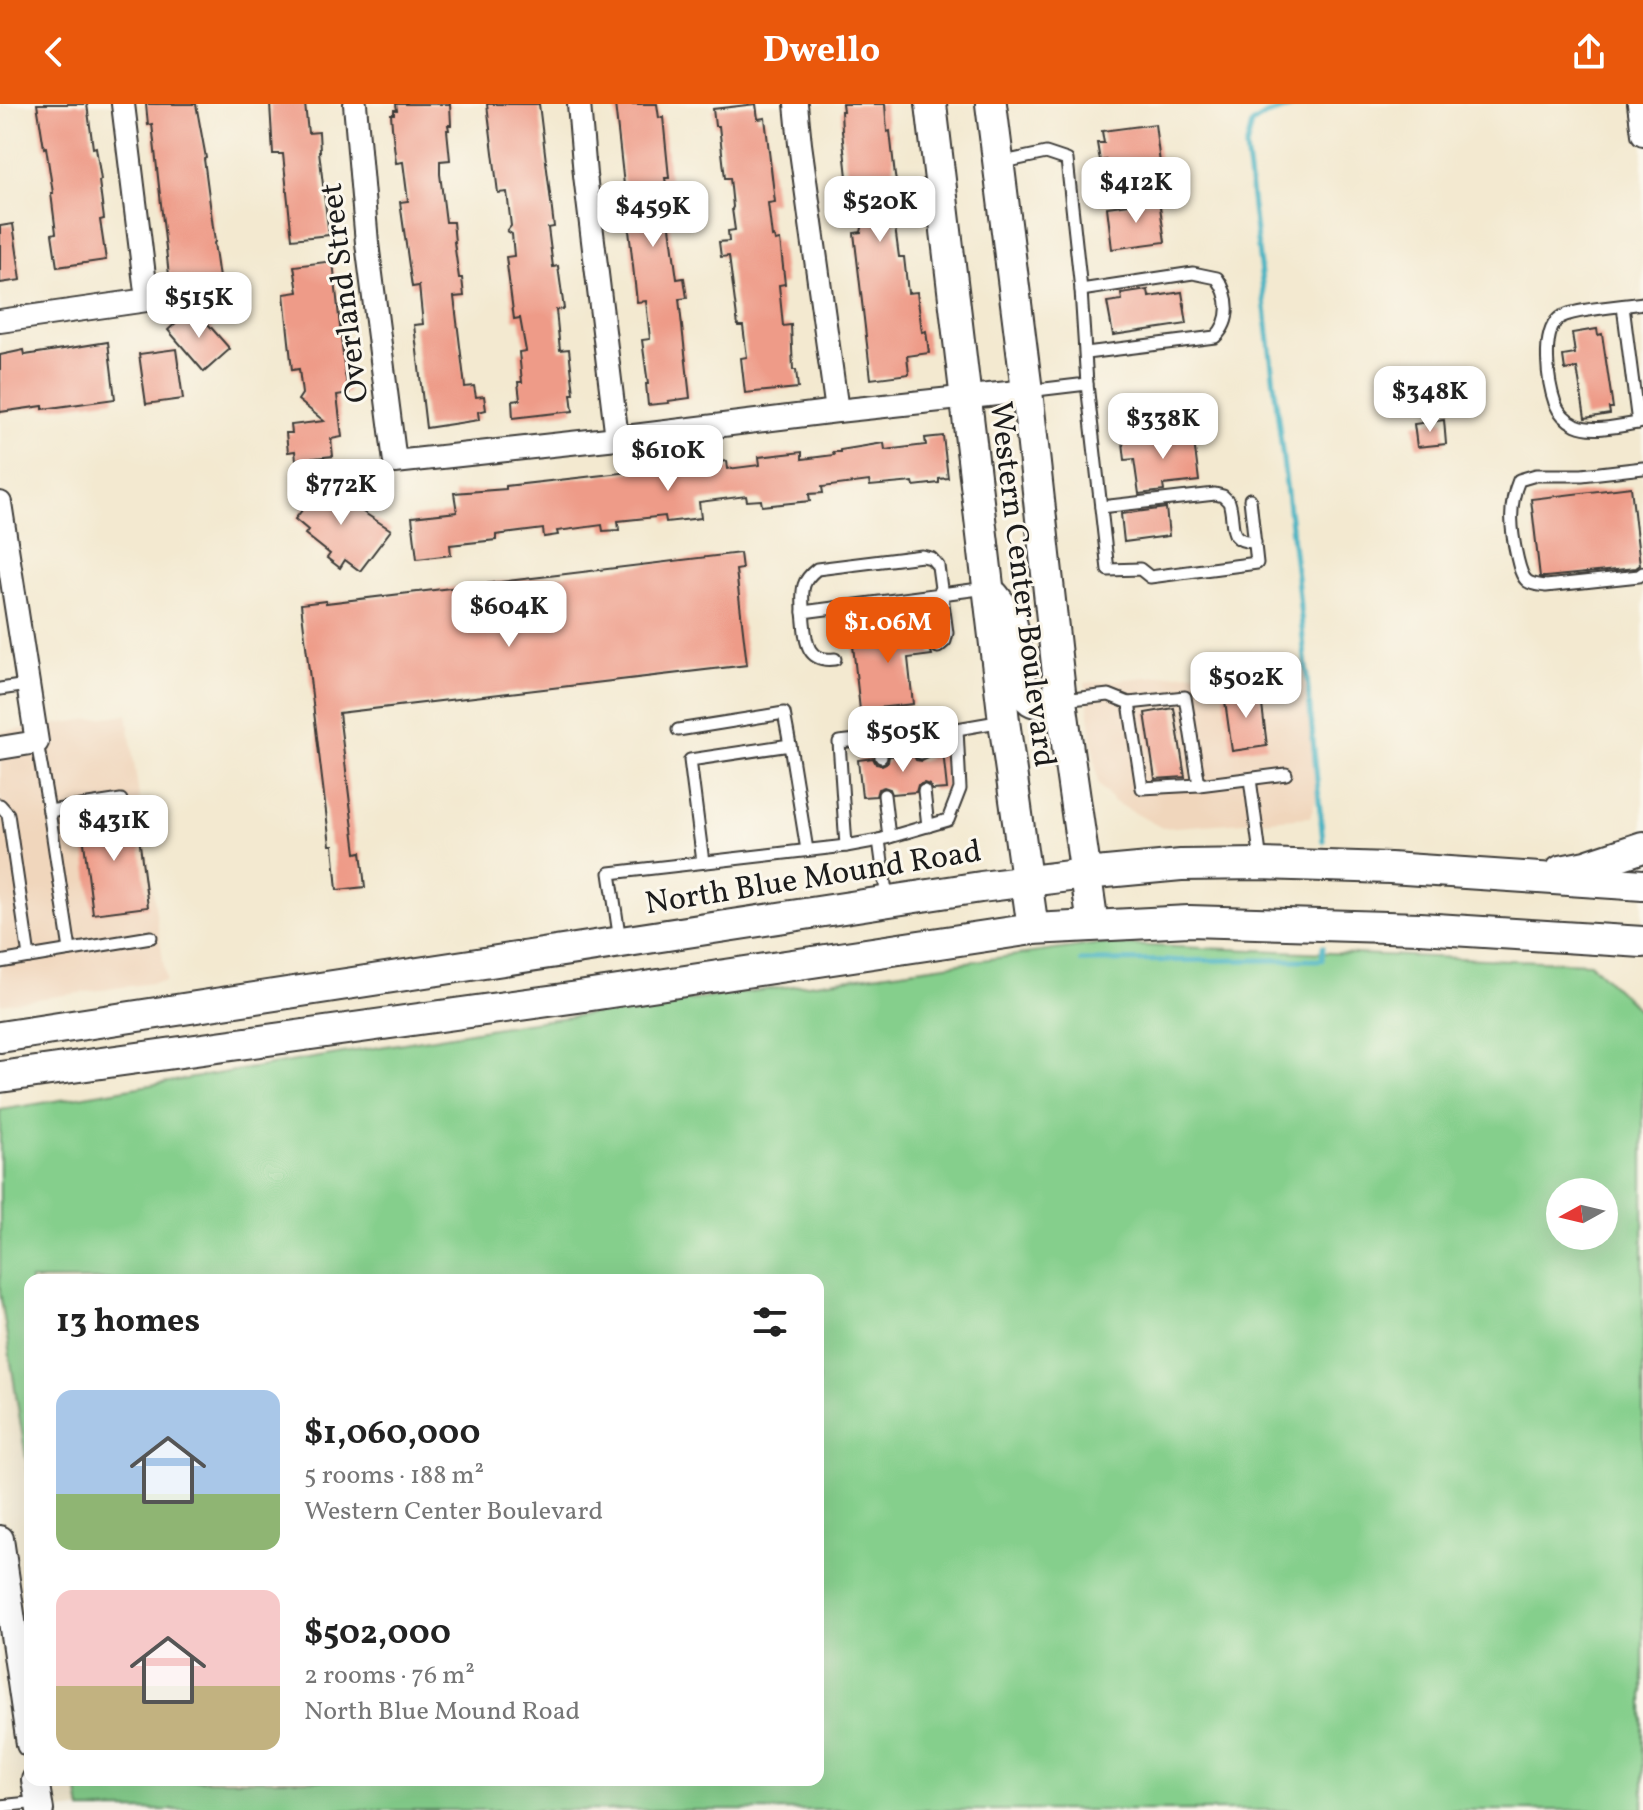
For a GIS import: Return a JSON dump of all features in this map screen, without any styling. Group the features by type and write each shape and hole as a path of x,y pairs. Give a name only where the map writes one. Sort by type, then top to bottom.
{"main road":[{"name":"Western Center Boulevard","path":"931,104 1004,721 1033,929"},
{"name":"Western Center Boulevard","path":"991,104 1061,701 1093,925"},
{"path":"988,587 1010,618 1027,696 1032,701 1042,703 1061,701"},
{"path":"1519,877 1571,870 1643,847"},
{"name":"North Blue Mound Road","path":"0,1037 1026,880 1181,865 1390,868 1643,885"},
{"path":"0,1077 578,997 1033,929 1189,921 1420,928 1643,942"},
{"path":"1596,938 1643,957"}],"street":[{"path":"0,321 147,300 123,104"},
{"name":"Overland Street","path":"355,104 367,243 395,462 1027,391"},
{"path":"579,104 617,438"},
{"path":"796,104 837,411"},
{"path":"1639,104 1643,134"},
{"path":"0,505 37,742 0,748"},
{"path":"0,1539 24,1703"}],"lane":[{"path":"999,163 1046,153 1067,160 1108,570 1140,569 1150,577 1257,563 1250,499"},
{"path":"1081,290 1193,273 1217,278 1227,300 1224,329 1215,337 1086,353"},
{"path":"1623,306 1640,422 1606,428 1580,427 1565,419 1555,405 1547,364 1548,337 1557,320 1568,314 1643,303"},
{"path":"1027,391 1087,384"},
{"path":"1643,468 1582,475 1536,475 1519,480 1513,493 1511,532 1520,569 1525,580 1532,584 1546,586 1639,576 1643,573"},
{"path":"1101,507 1215,494 1229,502 1236,538 1243,542 1255,542"},
{"path":"835,659 825,661 817,658 807,645 803,585 809,575 817,569 922,556 931,558 938,566 947,633 945,641 938,647"},
{"path":"803,612 988,587"},
{"path":"0,689 27,685"},
{"path":"1061,701 1109,695 1129,703 1185,697 1199,785"},
{"path":"1129,703 1142,788 1199,785 1286,774"},
{"path":"678,730 784,713 807,850"},
{"path":"846,846 839,742 1004,721"},
{"path":"621,941 610,873 846,846 948,820 960,789 957,729"},
{"path":"920,733 921,753"},
{"path":"880,738 881,757"},
{"path":"37,742 70,950"},
{"path":"703,862 690,760 790,745"},
{"path":"1250,779 1261,864"},
{"path":"924,791 928,826"},
{"path":"884,795 888,901"},
{"path":"49,811 121,800"},
{"path":"0,805 8,814 29,957"},
{"path":"0,962 151,937"},
{"path":"0,1806 38,1797"}],"shaded area":[{"path":"1302,662 1319,789 1310,817 1162,828 1113,801 1098,784 1085,683"},
{"path":"127,714 166,981 0,1004 0,732"}],"green space":[{"path":"1098,944 1590,963 1643,1014 1643,1810 81,1810 77,1786 824,1786 824,1274 24,1274 24,1446 0,1292 0,1110 518,1024"}],"building":[{"path":"37,104 87,104 101,180 104,219 100,220 106,260 57,267 52,234 56,233 53,193"},
{"path":"146,104 196,104 206,158 220,285 171,293 152,124 148,125"},
{"path":"270,104 305,104 308,133 319,132 329,235 292,239 283,154 273,154"},
{"path":"396,104 450,104 451,125 447,130 450,160 440,161 440,174 446,222 453,222 459,278 462,278 464,296 454,297 465,387 474,386 476,397 484,396 486,410 478,412 479,420 426,428 414,325 423,324 419,286 412,287 400,202 408,201 403,162 396,163 391,114 397,110"},
{"path":"487,104 539,104 554,227 548,228 553,267 558,266 564,309 556,310 560,350 569,349 573,411 513,418 512,401 520,400 518,382 522,382 519,352 526,351 520,318 514,319 506,257 514,256 512,234 507,231 511,226 507,192 498,193"},
{"path":"615,104 657,104 659,118 663,117 669,178 665,178 665,190 677,279 684,278 687,298 679,299 690,398 669,403 648,405 642,340 650,339 646,301 637,302"},
{"path":"756,104 758,119 765,118 775,202 768,203 772,237 775,241 780,240 785,284 779,285 783,326 791,325 793,370 796,370 798,388 745,393 741,358 747,357 743,326 738,326 729,256 721,257 719,242 729,241 728,231 735,230 730,178 725,178 719,126 715,126 713,109"},
{"path":"842,104 885,104 887,132 890,131 895,176 902,202 892,204 899,257 904,257 908,293 917,292 922,332 926,331 929,353 907,356 909,374 871,379 854,233 861,232 862,228 857,193 849,195"},
{"path":"1155,124 1161,171 1109,178 1106,160 1100,161 1097,143 1104,143 1102,131"},
{"path":"1159,200 1165,242 1112,249 1107,207"},
{"path":"13,224 21,280 0,283 0,226"},
{"path":"333,261 349,393 337,395 342,437 331,439 333,456 296,460 295,451 288,452 286,433 292,433 291,425 324,421 298,400 302,394 299,369 292,370 284,294 298,292 294,266"},
{"path":"1148,290 1149,297 1182,292 1187,324 1113,335 1107,302 1122,300 1121,294"},
{"path":"193,307 230,349 204,372 168,330"},
{"path":"1597,329 1598,335 1602,334 1613,408 1609,408 1610,414 1585,418 1577,368 1565,370 1563,356 1575,354 1572,333"},
{"path":"108,342 115,399 0,412 0,355 24,350 25,355"},
{"path":"176,349 183,399 146,404 139,354"},
{"path":"1444,420 1446,444 1417,447 1414,424"},
{"path":"1193,433 1199,481 1163,485 1164,491 1139,494 1134,459 1125,460 1123,442"},
{"path":"943,436 948,478 939,479 939,483 870,486 869,481 822,487 823,493 809,494 810,501 762,506 761,500 747,501 746,496 699,502 701,518 666,522 665,516 618,521 619,530 603,531 602,525 557,531 558,535 544,537 543,529 496,535 496,540 450,545 451,555 417,559 412,517 457,512 454,493 727,461 728,469 760,465 759,457 802,452 802,459 884,443 885,450 926,445 925,438"},
{"path":"327,479 363,512 391,530 360,571 345,560 340,568 327,558 330,554 305,534 308,530 295,519"},
{"path":"1631,487 1640,565 1636,568 1540,577 1531,499"},
{"path":"1166,508 1169,536 1124,542 1121,514"},
{"path":"740,553 742,569 736,570 747,665 339,713 356,853 361,852 365,887 337,890 301,604"},
{"path":"934,626 935,638 930,642 932,655 908,658 913,704 860,710 852,636"},
{"path":"1260,689 1267,746 1232,751 1224,694"},
{"path":"1174,708 1185,777 1155,779 1145,713"},
{"path":"943,751 947,789 932,790 930,785 924,783 918,785 916,792 892,794 890,789 884,787 878,789 876,796 862,797 858,760 873,758 876,764 882,765 888,762 889,756 913,754 916,760 922,761 928,758 929,752"},
{"path":"136,813 148,907 93,914 81,819"}],"waterway":[{"path":"1302,104 1266,115 1252,124 1246,148 1297,577 1323,841"},
{"path":"1081,961 1322,960 1323,947"}]}
